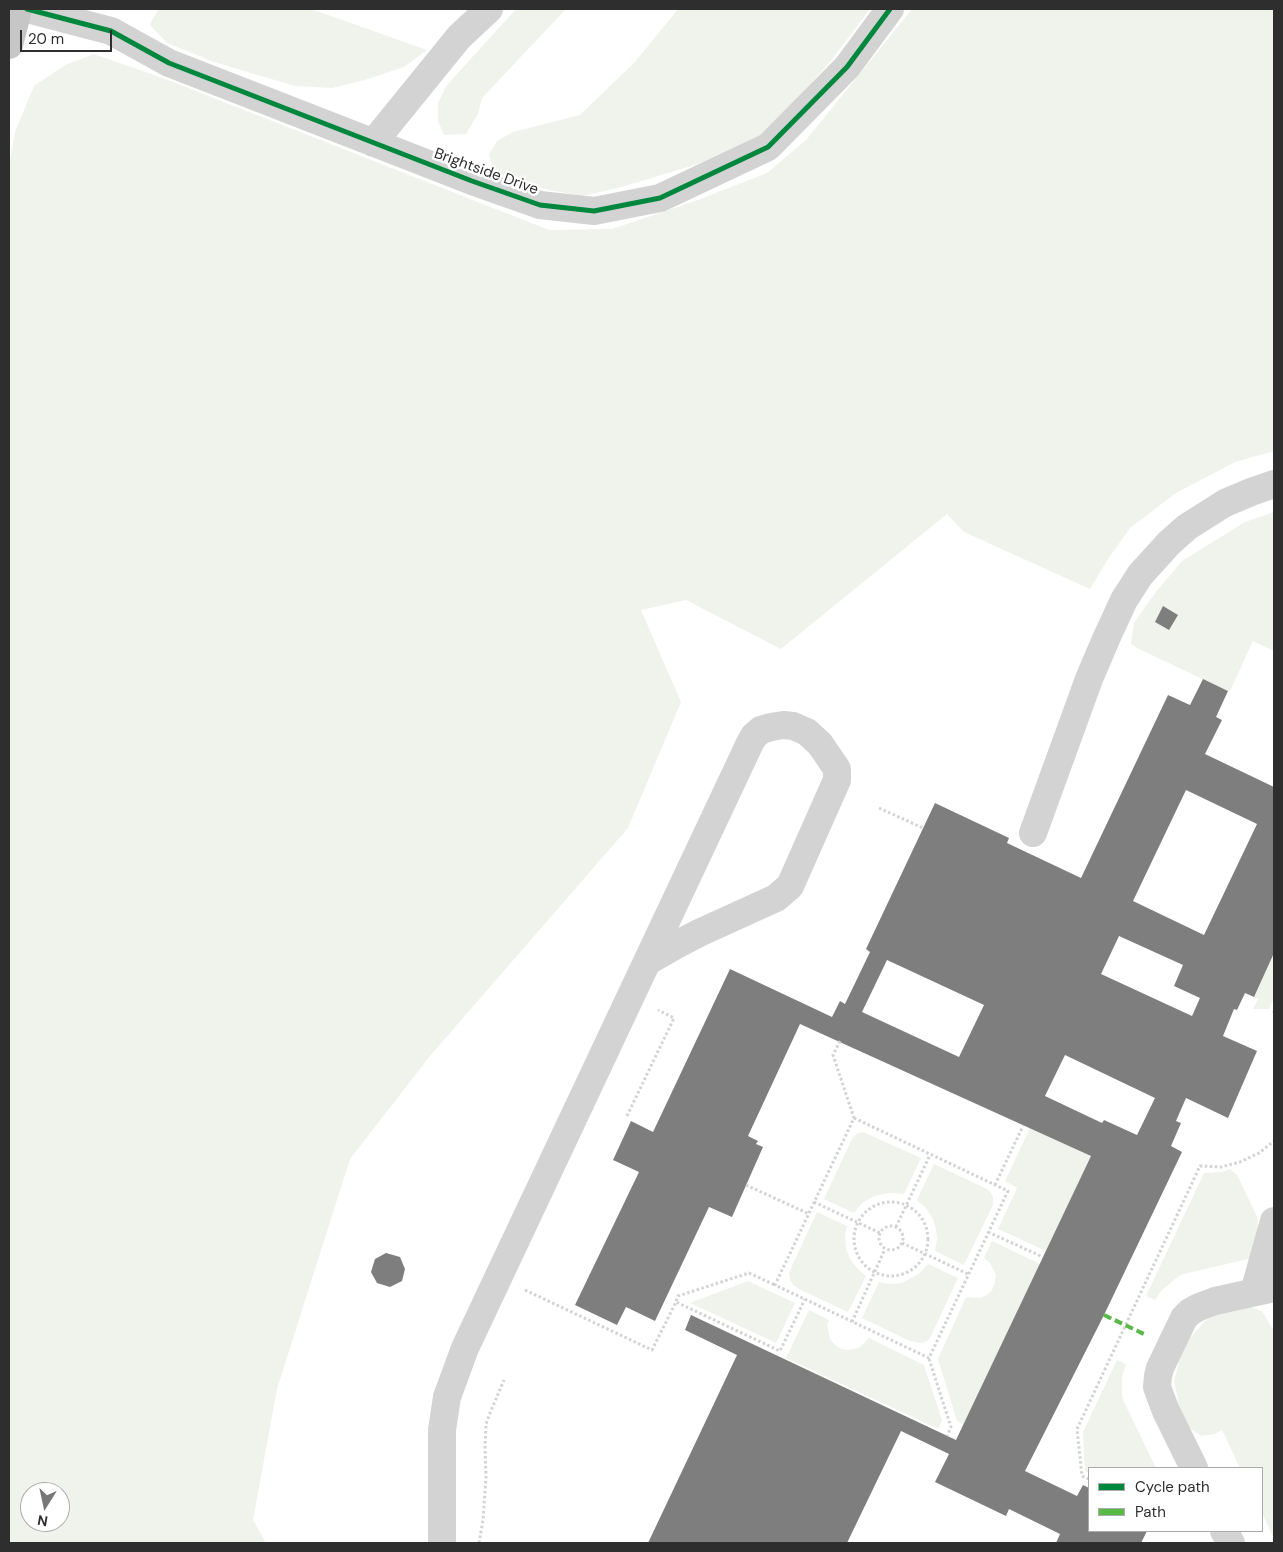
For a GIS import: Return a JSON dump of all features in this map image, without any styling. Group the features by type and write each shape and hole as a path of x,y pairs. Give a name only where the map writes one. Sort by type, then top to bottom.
{"main road":[{"path":"9,45 18,9"}],"street":[{"name":"Brightside Drive","path":"27,9 111,31 169,63 472,181 540,205 594,211 660,198 768,148 847,67 890,9"},
{"path":"373,143 459,37 489,9"},
{"path":"1033,833 1106,639 1124,600 1140,575 1169,543 1187,527 1225,504 1274,484"},
{"path":"442,1543 442,1438 447,1397 458,1364 497,1277 754,736 761,730 783,725 793,726 808,732 820,744 838,770 837,780 790,886 776,898 676,945 648,961"},
{"path":"1194,1467 1166,1411 1157,1387 1160,1368 1184,1318 1190,1312 1215,1301 1264,1290 1274,1221"}],"path":[{"path":"879,808 923,828"},
{"path":"627,1116 674,1018 657,1009"},
{"path":"775,1285 854,1118 833,1054 840,1041"},
{"path":"854,1118 1008,1191 929,1358 951,1427 946,1436"},
{"path":"996,1185 1023,1126"},
{"path":"1088,1479 1082,1476 1077,1429 1200,1166 1221,1167 1240,1162 1259,1153 1274,1141"},
{"path":"896,1227 930,1155"},
{"path":"746,1184 809,1214"},
{"path":"814,1202 880,1233"},
{"path":"888,1202 901,1203 907,1206 912,1208 921,1217 927,1229 928,1242 925,1254 919,1264 909,1271 898,1275 887,1276 875,1272 865,1266 858,1256 854,1245 857,1222 865,1212 875,1205 888,1202"},
{"path":"885,1227 896,1227 902,1233 902,1243 894,1250 885,1249 880,1244 880,1233 885,1227"},
{"path":"988,1232 1043,1257"},
{"path":"902,1243 968,1274"},
{"path":"852,1322 885,1249"},
{"path":"497,1277 652,1350 678,1296 749,1273 929,1358"},
{"path":"676,1302 780,1351 805,1299"},
{"path":"479,1543 483,1520 486,1477 486,1424 504,1380"}],"shaded area":[{"path":"159,9 311,9 427,50 404,67 365,80 332,88 295,86 214,62 167,43 150,25"},
{"path":"516,9 566,9 482,98 478,114 466,134 444,135 438,121 438,103 447,85"},
{"path":"678,9 870,9 830,62 759,141 738,152 618,188 582,196 549,190 494,174 489,154 497,141 513,132 580,115 635,62"},
{"path":"912,9 1274,9 1274,451 1235,462 1176,493 1130,528 1090,589 964,532 947,514 781,649 686,600 641,610 681,702 628,828 430,1056 350,1159 277,1389 253,1520 266,1543 9,1543 9,165 15,132 34,86 65,65 94,54 168,80 549,230 612,229 698,200 767,173 806,140"},
{"path":"1274,512 1274,651 1253,641 1230,691 1228,691 1131,644 1134,623 1155,593 1182,561 1245,522"},
{"path":"1274,953 1274,998 1269,1009 1253,1009 1258,999 1254,997"},
{"path":"1030,1128 1091,1156 1046,1251 998,1229 1017,1188 1005,1181"},
{"path":"863,1132 921,1158 904,1194 890,1193 874,1196 862,1203 854,1213 824,1199 851,1141 858,1133"},
{"path":"934,1164 987,1189 993,1197 993,1205 964,1265 935,1251 937,1239 933,1219 926,1208 917,1200"},
{"path":"1230,1169 1237,1175 1258,1221 1252,1258 1180,1275 1162,1290 1155,1300 1146,1296 1204,1173 1222,1172"},
{"path":"817,1212 847,1226 845,1236 846,1248 850,1259 866,1276 848,1312 799,1289 793,1285 790,1279 789,1274 792,1266"},
{"path":"992,1241 1040,1264 964,1425 957,1421 938,1359 966,1297 980,1298 992,1290 996,1275 990,1263 984,1258"},
{"path":"928,1264 958,1278 927,1341 922,1343 910,1341 862,1318 879,1282 890,1284 902,1283 920,1273"},
{"path":"748,1281 795,1303 776,1343 690,1303"},
{"path":"1242,1304 1262,1311 1272,1328 1274,1328 1274,1539 1263,1515 1263,1467 1240,1467 1222,1430 1215,1434 1201,1436 1188,1427 1180,1410 1174,1381 1180,1358 1189,1339 1207,1319"},
{"path":"809,1310 829,1320 827,1325 830,1339 841,1349 859,1348 869,1338 924,1365 942,1420 938,1429 786,1358"},
{"path":"1117,1360 1126,1364 1122,1377 1124,1402 1156,1467 1088,1467 1088,1472 1085,1471 1083,1432"}],"building":[{"path":"1163,606 1178,615 1169,630 1155,622"},
{"path":"1203,679 1228,691 1216,717 1222,720 1205,754 1274,787 1274,953 1254,997 1245,993 1237,1010 1234,1009 1223,1036 1257,1051 1228,1118 1186,1098 1176,1121 1181,1123 1171,1146 1182,1152 1104,1315 1025,1471 1077,1496 1083,1485 1088,1488 1088,1532 1146,1532 1141,1543 1056,1543 1060,1534 1009,1509 1006,1516 935,1482 949,1454 901,1431 847,1543 648,1543 737,1355 685,1330 691,1315 956,1440 1091,1156 800,1024 748,1136 758,1141 756,1144 763,1147 732,1217 709,1207 655,1321 626,1307 617,1325 575,1305 639,1172 613,1160 631,1121 653,1132 730,969 832,1017 840,1001 845,1004 870,952 866,949 935,803 1009,838 1007,843 1081,878 1168,695 1190,705","holes":["1186,790 1257,824 1204,935 1133,901","1119,936 1183,965 1174,986 1200,998 1192,1016 1101,974","887,960 984,1005 959,1057 862,1012","1065,1055 1155,1098 1137,1135 1104,1120 1102,1123 1045,1096"]},
{"path":"386,1253 400,1257 405,1269 402,1281 390,1287 377,1283 371,1272 375,1259"}],"marked path":[{"path":"1104,1315 1146,1335"}],"cycle path":[{"path":"27,9 111,31 169,63 472,181 540,205 594,211 660,198 768,147 847,67 890,9"}]}
